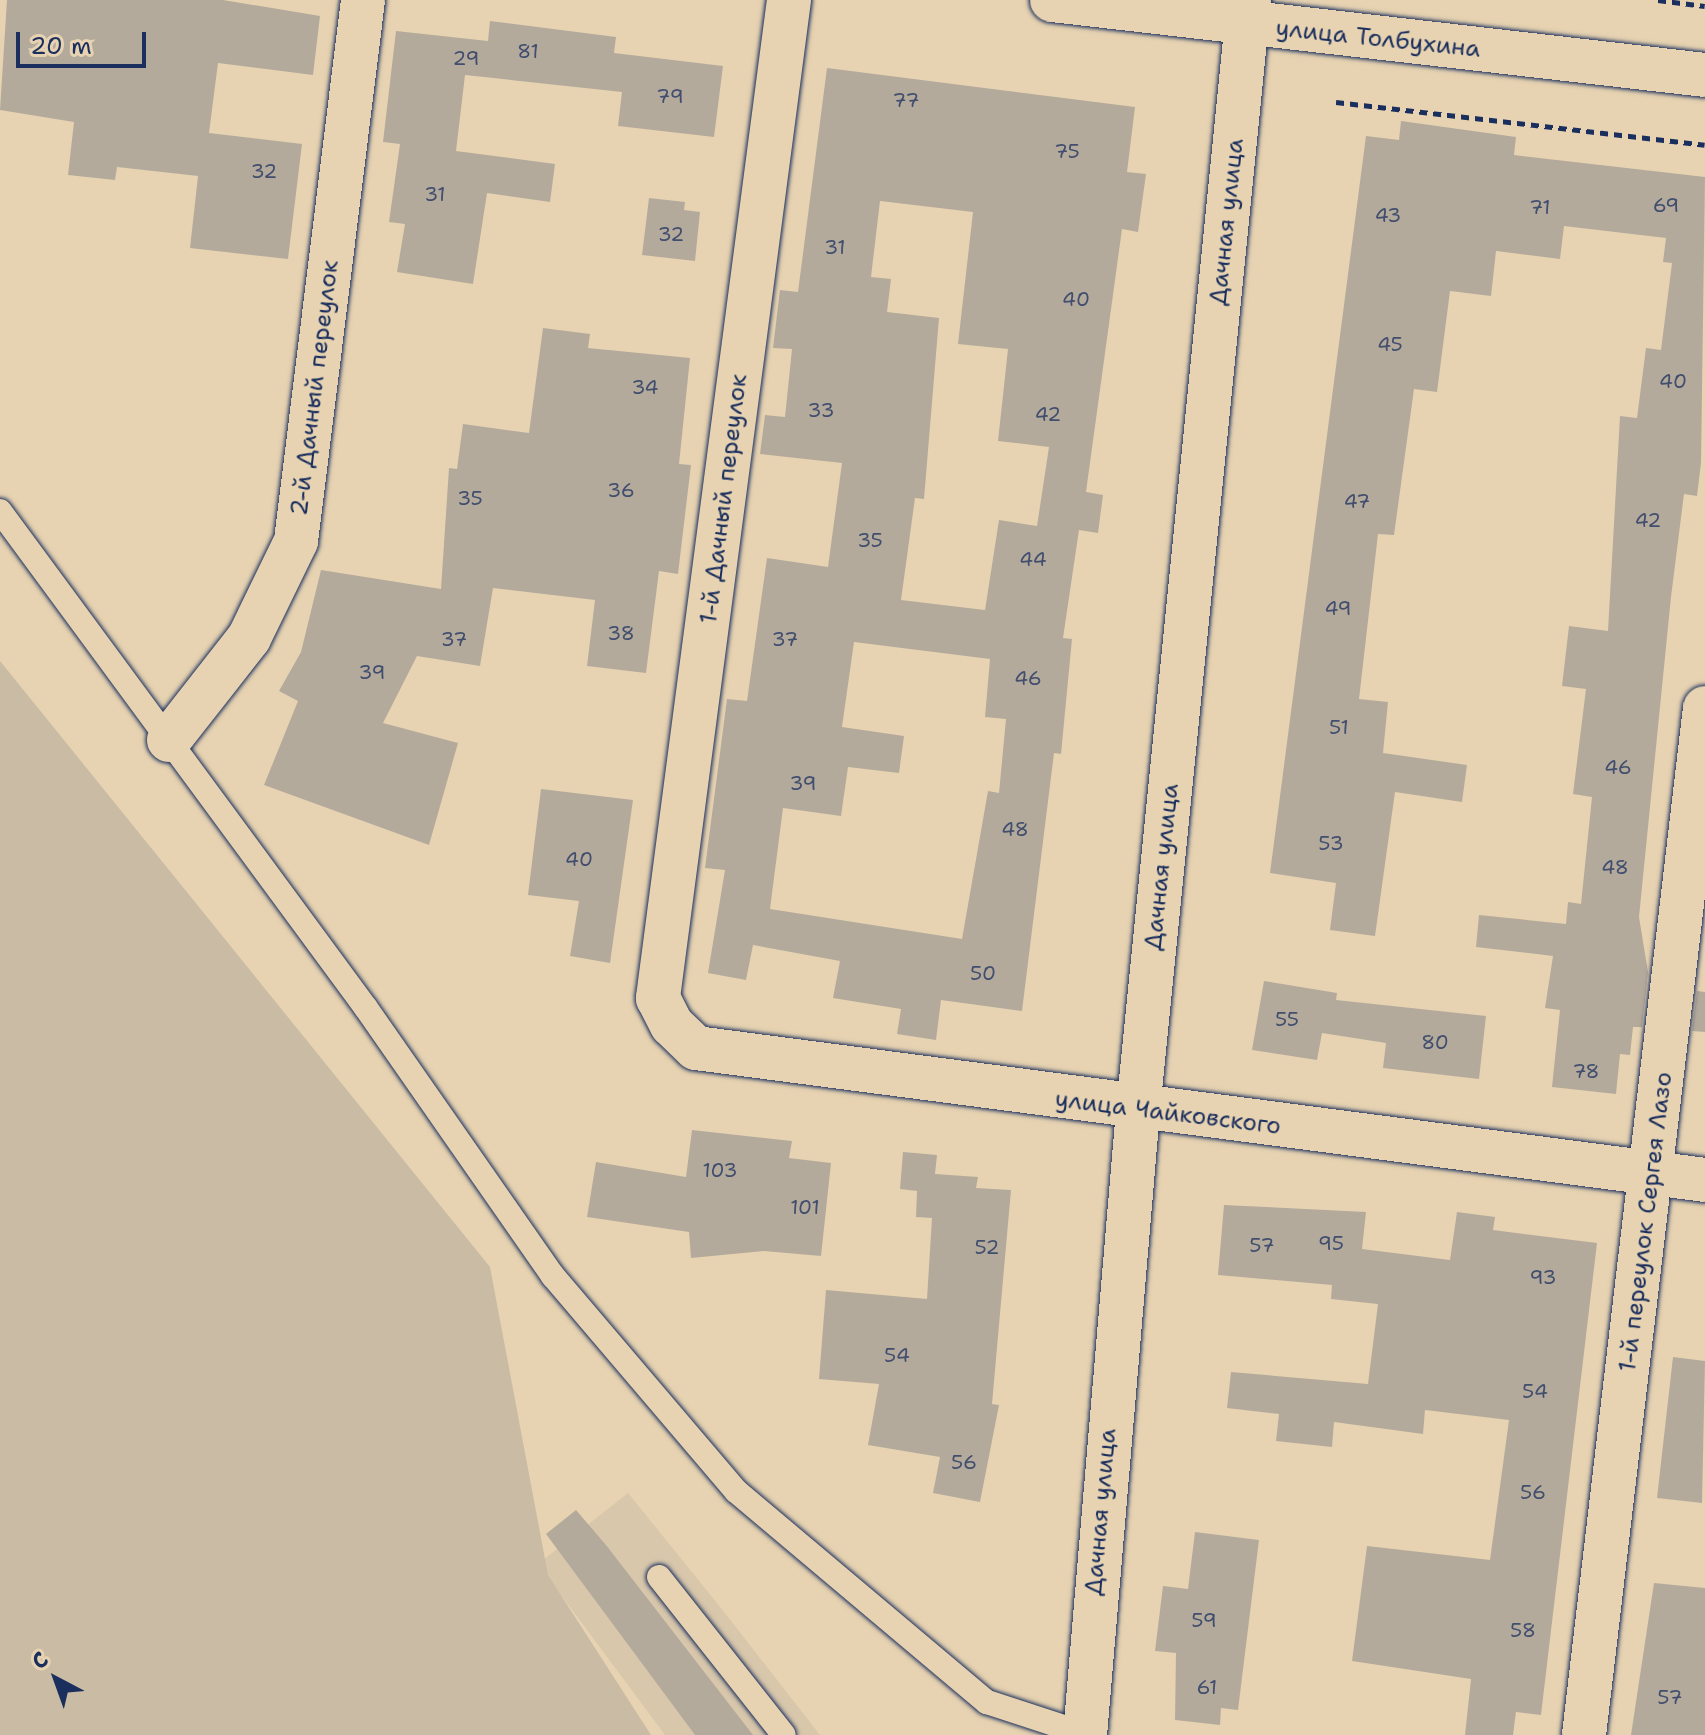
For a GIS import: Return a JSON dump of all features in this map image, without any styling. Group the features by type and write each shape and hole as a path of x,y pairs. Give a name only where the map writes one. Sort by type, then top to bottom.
{"street":[{"name":"2-й Дачный переулок","path":"169,740 249,638 296,541 363,0"},
{"name":"1-й Дачный переулок","path":"658,998 789,0"},
{"name":"улица Толбухина","path":"1052,0 1248,12 1705,75"},
{"name":"Дачная улица","path":"1085,1734 1138,1110 1248,12"},
{"name":"1-й переулок Сергея Лазо","path":"1584,1735 1653,1174 1705,708"},
{"name":"улица Чайковского","path":"658,998 696,1048 1138,1110 1705,1180"}],"lane":[{"path":"0,511 169,740 553,1276 736,1491 987,1702 1085,1734"},
{"path":"659,1577 784,1735"}],"path":[{"path":"1658,0 1705,6"},
{"path":"1336,102 1705,145"}],"shaded area":[{"path":"0,661 490,1267 548,1575 651,1735 0,1735"},
{"path":"628,1493 820,1735 665,1735 538,1564"}],"building":[{"path":"7,0 223,0 320,16 313,75 218,63 209,133 302,144 288,259 190,248 198,176 117,167 115,180 68,175 74,122 0,110"},
{"path":"490,21 616,37 614,53 723,66 714,137 618,126 622,92 465,75 456,151 555,164 550,202 487,193 473,284 397,272 405,224 389,222 400,144 383,142 396,31 488,41"},
{"path":"827,68 1135,107 1127,172 1146,174 1138,232 1122,229 1086,492 1103,495 1098,533 1079,530 1063,638 1072,639 1061,754 1054,753 1022,1011 941,1000 936,1040 897,1034 901,1009 833,998 840,961 753,945 746,980 708,973 725,870 705,868 727,699 747,701 767,558 828,567 842,463 760,454 765,415 785,417 792,349 773,348 780,290 798,292","holes":["880,201 973,212 958,344 1008,349 998,441 1049,447 1037,526 999,520 985,610 901,600 915,498 924,499 939,318 887,312 891,279 871,277","854,642 990,659 985,717 1006,719 999,793 988,791 962,939 770,909 783,808 841,816 848,767 899,773 904,736 842,727"]},
{"path":"1401,121 1516,137 1514,155 1705,177 1701,463 1697,496 1684,494 1671,597 1639,917 1648,972 1642,1027 1633,1027 1630,1055 1620,1054 1616,1094 1552,1087 1560,1010 1545,1008 1553,956 1476,947 1479,915 1566,924 1568,902 1581,904 1592,797 1573,794 1586,689 1562,686 1569,626 1608,631 1620,416 1637,418 1646,348 1661,350 1672,263 1663,262 1666,238 1564,226 1560,259 1496,251 1491,296 1450,291 1437,392 1414,389 1394,535 1378,534 1359,699 1388,702 1383,753 1467,765 1462,802 1395,792 1375,936 1330,930 1336,883 1270,873 1366,136 1399,140"},
{"path":"649,198 685,202 684,210 700,212 695,261 642,255"},
{"path":"543,328 590,334 588,348 690,358 679,464 691,465 678,574 659,571 646,673 587,666 595,600 493,588 480,666 417,656 383,723 458,743 429,845 264,785 298,701 279,691 301,652 321,570 441,589 449,468 457,469 463,424 529,433"},
{"path":"541,789 633,800 610,963 570,956 579,901 528,895"},
{"path":"1264,981 1337,993 1336,1000 1486,1016 1479,1079 1383,1068 1386,1043 1322,1033 1317,1060 1252,1050"},
{"path":"1697,991 1705,992 1705,1032 1692,1031"},
{"path":"692,1130 792,1141 789,1158 831,1163 821,1256 764,1251 691,1258 689,1232 587,1217 596,1162 686,1177"},
{"path":"903,1152 937,1155 935,1174 978,1177 976,1188 1011,1190 992,1404 999,1405 980,1502 933,1493 940,1457 868,1445 879,1384 819,1379 826,1290 927,1299 932,1218 916,1217 917,1191 900,1189"},
{"path":"1224,1205 1366,1212 1362,1249 1450,1260 1457,1212 1495,1217 1493,1230 1597,1243 1541,1715 1516,1712 1513,1735 1465,1735 1471,1679 1352,1661 1367,1546 1490,1560 1509,1420 1425,1410 1423,1434 1334,1422 1332,1447 1276,1441 1279,1414 1227,1408 1231,1372 1368,1384 1378,1304 1331,1299 1332,1285 1218,1275"},
{"path":"1673,1357 1705,1361 1702,1503 1657,1498"},
{"path":"576,1510 753,1735 695,1735 546,1534"},
{"path":"1195,1532 1259,1540 1238,1710 1221,1708 1220,1725 1175,1720 1176,1653 1155,1651 1163,1586 1188,1589"},
{"path":"1654,1583 1705,1588 1705,1735 1631,1735"}]}
